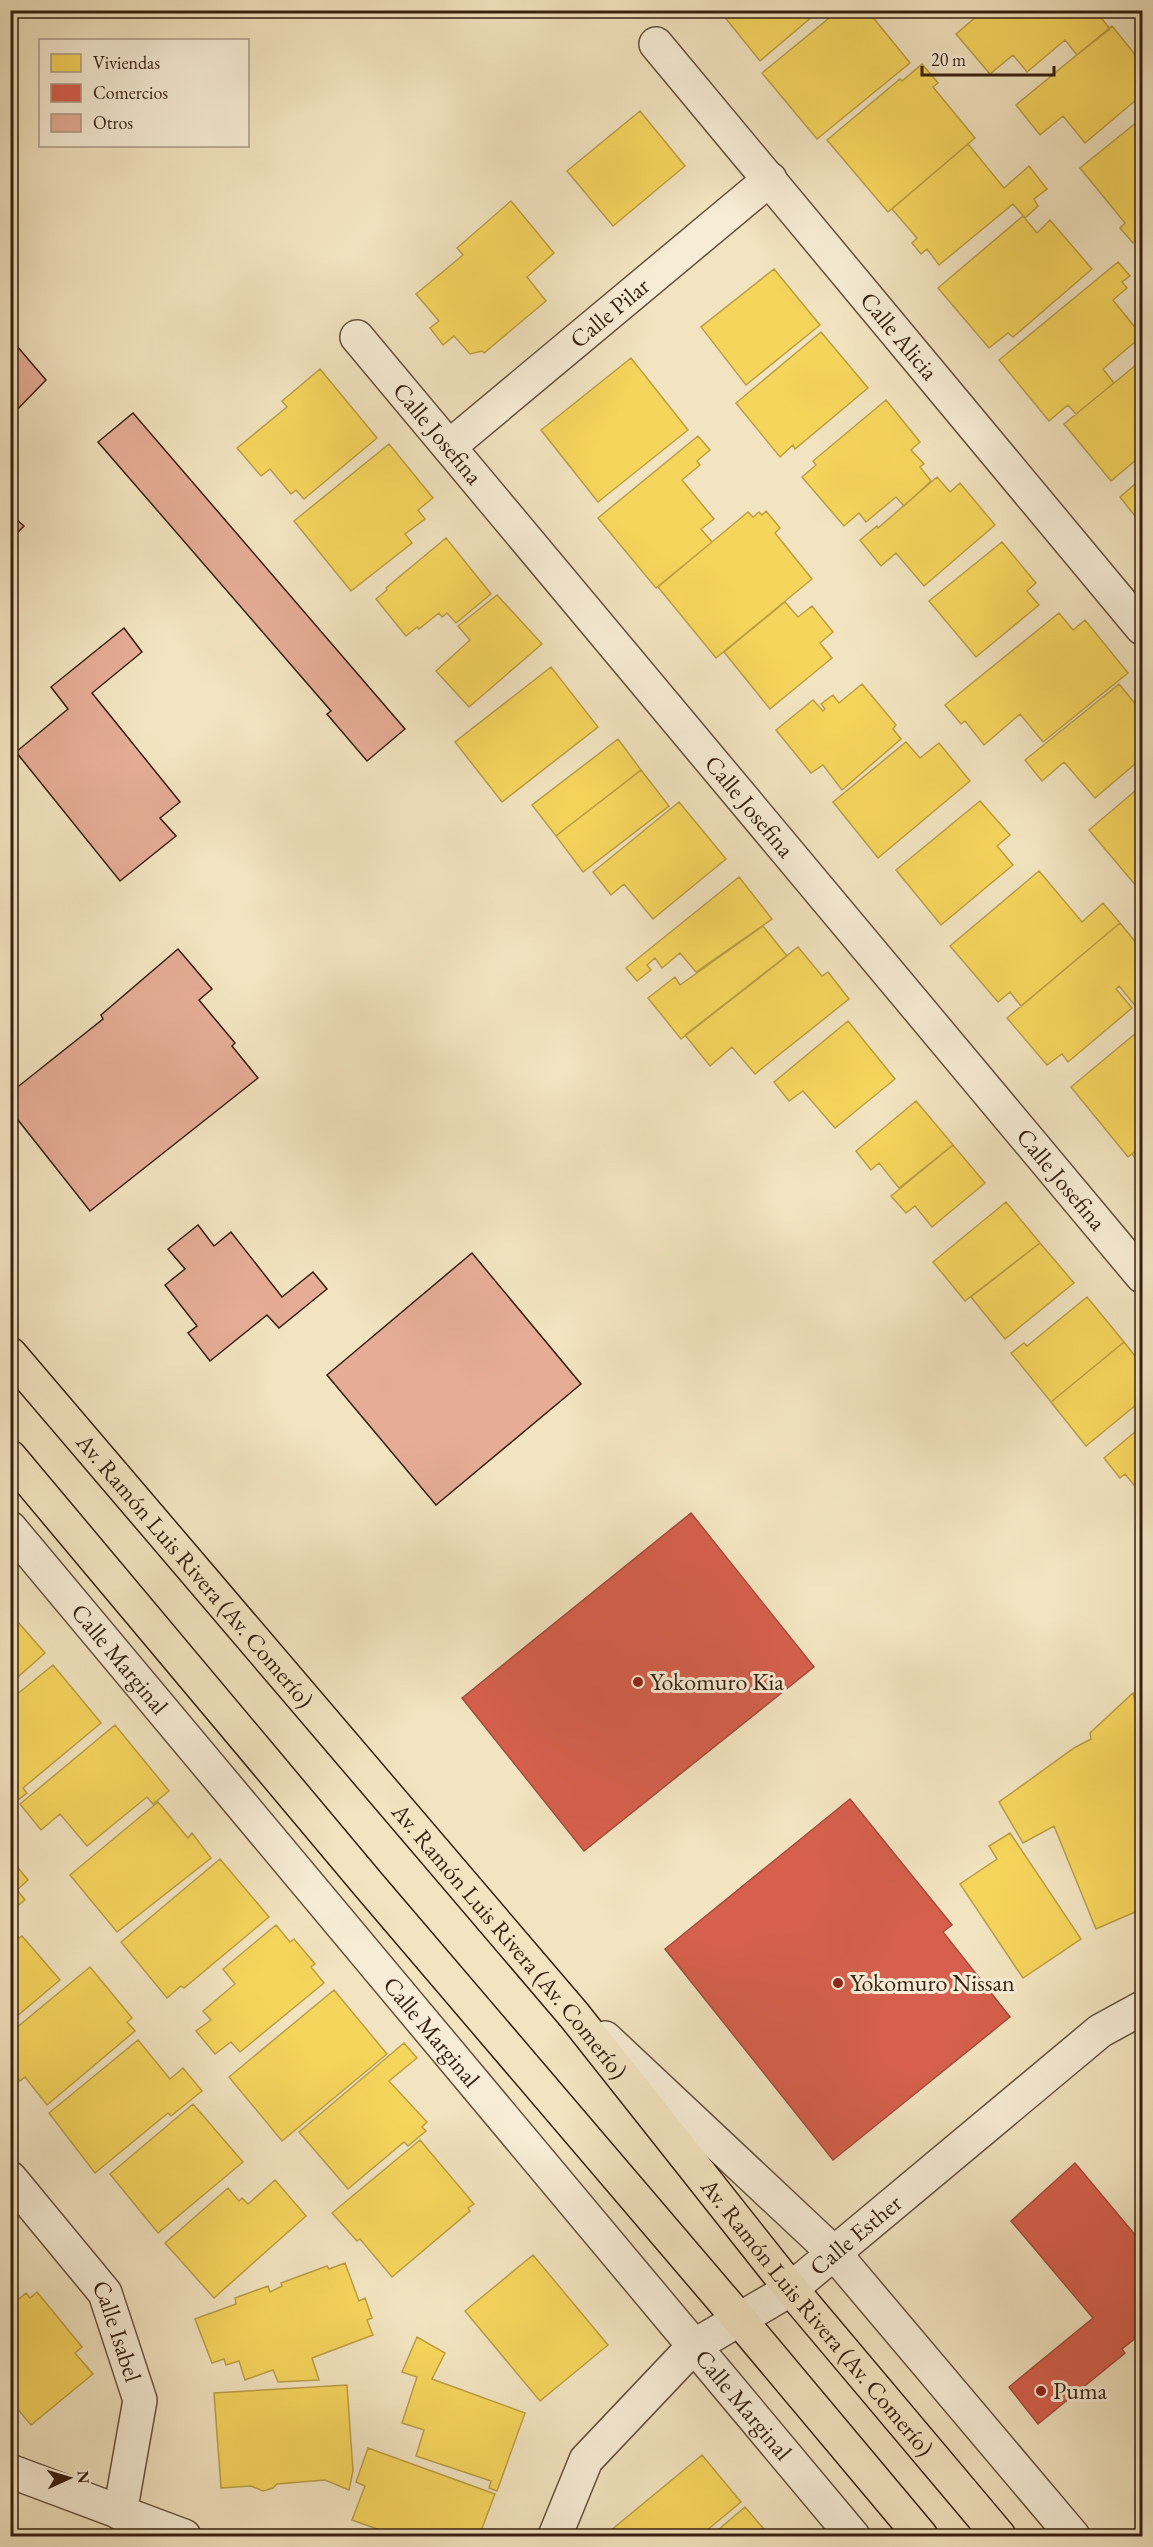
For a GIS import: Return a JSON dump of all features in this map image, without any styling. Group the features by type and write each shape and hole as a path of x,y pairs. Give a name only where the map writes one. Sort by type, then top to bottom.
{"main road":[{"name":"Av. Ramón Luis Rivera (Av. Comerío)","path":"10,1354 546,1982 790,2289 999,2536"},
{"path":"10,1458 376,1894 740,2320 921,2536"}],"street":[{"name":"Calle Alicia","path":"656,44 1143,628"},
{"name":"Calle Pilar","path":"450,446 770,179"},
{"name":"Calle Josefina","path":"357,337 1143,1276"},
{"name":"Calle Marginal","path":"10,1528 853,2536"},
{"path":"546,1982 834,2253 1073,2536"},
{"name":"Calle Esther","path":"555,2536 586,2460 694,2346 790,2289 1100,2031 1143,2008"},
{"name":"Calle Isabel","path":"10,2178 105,2293 140,2400 120,2513"},
{"path":"10,2471 184,2536"}],"building: Viviendas":[{"path":"719,10 820,10 760,61"},
{"path":"839,10 867,10 910,63 817,139 762,73"},
{"path":"984,10 1095,10 1110,29 1077,55 1065,40 1027,72 1013,55 990,74 956,34"},
{"path":"1112,26 1142,63 1142,95 1085,143 1063,116 1040,135 1016,105"},
{"path":"922,64 938,83 933,87 975,138 888,212 827,140 900,79 902,81"},
{"path":"640,111 685,166 613,226 567,171"},
{"path":"1142,118 1142,235 1133,243 1120,228 1125,223 1080,168"},
{"path":"968,144 1004,188 1029,166 1047,189 1034,199 1038,206 1025,218 1013,204 939,265 927,249 921,254 912,243 917,238 892,209"},
{"path":"511,201 554,253 527,277 546,301 484,353 482,351 470,354 454,336 443,345 430,328 439,321 416,294 463,255 457,248"},
{"path":"1023,216 1037,233 1050,220 1092,269 1013,337 1008,333 989,348 938,288"},
{"path":"1118,262 1130,276 1122,282 1127,288 1113,300 1142,336 1103,369 1114,383 1076,414 1068,405 1049,421 999,360"},
{"path":"774,269 820,325 746,385 701,327"},
{"path":"821,332 868,388 795,449 793,445 780,457 736,403"},
{"path":"631,358 688,430 598,502 541,430"},
{"path":"1142,360 1142,455 1111,481 1064,424"},
{"path":"320,369 377,438 304,499 296,490 291,494 270,469 261,476 237,448 287,407 282,401"},
{"path":"886,400 920,442 911,450 924,464 920,467 931,481 904,506 896,497 866,522 859,513 844,526 802,477 816,465 813,461"},
{"path":"698,436 710,450 697,461 700,465 682,480 714,519 701,529 712,542 656,588 598,518"},
{"path":"389,444 433,498 418,510 425,519 405,534 412,543 351,591 294,521"},
{"path":"937,477 950,492 960,483 995,525 924,586 896,553 881,566 860,540 877,526 878,528"},
{"path":"1142,478 1142,525 1120,497"},
{"path":"766,511 780,528 775,533 812,579 716,658 658,587 748,512 753,517 759,512 762,515"},
{"path":"446,538 491,594 456,623 447,613 442,617 439,613 406,636 376,599"},
{"path":"1002,542 1036,583 1027,591 1039,605 976,657 929,601"},
{"path":"497,595 542,644 469,707 436,671 470,640 458,626"},
{"path":"785,602 798,617 812,606 833,632 820,643 832,658 770,709 724,652"},
{"path":"1059,613 1073,630 1085,620 1128,673 1043,742 1020,714 984,745 965,721 961,724 945,705"},
{"path":"551,667 598,727 502,802 455,742"},
{"path":"862,684 896,725 893,729 901,739 842,790 823,765 811,773 776,730 813,700 823,711 825,709 821,704 833,695 839,703"},
{"path":"1119,684 1142,712 1142,758 1095,798 1064,762 1042,781 1025,760"},
{"path":"618,739 641,770 556,836 532,805"},
{"path":"906,742 920,758 939,743 970,781 878,858 833,802"},
{"path":"641,770 669,806 583,872 556,836"},
{"path":"1142,785 1142,882 1137,887 1089,830"},
{"path":"980,801 1010,835 997,846 1013,865 941,925 896,870"},
{"path":"679,802 726,859 653,919 624,884 611,895 593,872"},
{"path":"1039,871 1082,922 1103,903 1120,923 1021,1006 1010,992 998,1002 950,946"},
{"path":"739,877 772,919 696,972 680,953 662,968 655,958 647,965 651,970 637,981 626,968"},
{"path":"1120,923 1142,950 1142,1014 1119,986 1116,989 1132,1008 1068,1062 1062,1054 1047,1065 1007,1018"},
{"path":"763,926 787,956 681,1039 648,998 675,977 680,985"},
{"path":"798,947 822,976 828,972 849,999 755,1074 732,1047 710,1066 685,1035"},
{"path":"848,1021 895,1079 835,1128 803,1091 789,1101 774,1082"},
{"path":"1142,1028 1142,1146 1128,1157 1071,1087"},
{"path":"916,1101 953,1145 899,1188 879,1163 871,1170 856,1151"},
{"path":"953,1145 985,1183 932,1227 915,1206 906,1213 891,1196"},
{"path":"1142,1146 1142,1167 1132,1154"},
{"path":"1006,1202 1040,1243 965,1301 933,1262"},
{"path":"1040,1243 1074,1283 1005,1339 971,1297"},
{"path":"1087,1297 1124,1342 1051,1402 1011,1353 1024,1343 1027,1346"},
{"path":"1124,1342 1142,1365 1142,1400 1086,1446 1051,1402"},
{"path":"1142,1426 1142,1495 1125,1474 1120,1478 1104,1458"},
{"path":"10,1613 45,1653 10,1684"},
{"path":"53,1665 101,1723 23,1788 27,1793 10,1806 10,1700"},
{"path":"1133,1693 1142,1731 1142,1909 1096,1929 1054,1826 1023,1843 999,1802 1074,1748 1091,1739 1090,1733"},
{"path":"115,1725 169,1791 153,1804 147,1797 87,1846 60,1814 41,1830 20,1804"},
{"path":"158,1802 188,1838 192,1833 211,1858 117,1932 70,1875"},
{"path":"1010,1833 1081,1939 1023,1978 960,1884 997,1859 989,1846"},
{"path":"10,1858 28,1880 17,1890 25,1900 10,1912"},
{"path":"220,1859 269,1917 184,1988 181,1986 167,1998 121,1942"},
{"path":"276,1925 290,1942 294,1939 315,1964 311,1967 324,1983 240,2052 231,2042 215,2054 196,2031 211,2020 203,2011 235,1984 223,1969"},
{"path":"10,1928 19,1938 22,1936 60,1980 10,2022"},
{"path":"90,1967 132,2018 127,2022 135,2031 47,2105 25,2077 20,2081 10,2070 10,2033"},
{"path":"334,1990 387,2054 282,2141 229,2077"},
{"path":"138,2040 170,2079 183,2068 202,2091 171,2116 168,2113 95,2173 49,2113"},
{"path":"404,2043 417,2058 389,2081 427,2122 422,2127 426,2131 408,2146 404,2142 348,2189 299,2132"},
{"path":"193,2104 243,2162 158,2233 110,2174"},
{"path":"420,2140 474,2204 468,2208 470,2211 392,2277 360,2239 357,2241 332,2213"},
{"path":"275,2180 306,2216 214,2298 165,2243 228,2188 239,2201 242,2198 248,2204"},
{"path":"533,2255 608,2345 540,2401 465,2311"},
{"path":"345,2263 359,2301 365,2298 372,2318 367,2320 373,2335 312,2358 319,2380 278,2382 273,2370 245,2380 239,2361 226,2365 224,2359 212,2363 195,2319 236,2304 235,2298 268,2286 270,2292 282,2286 281,2283 327,2266 329,2269"},
{"path":"37,2292 82,2347 75,2353 93,2374 31,2425 10,2400 10,2306 26,2293 30,2298"},
{"path":"417,2337 445,2353 432,2379 525,2413 497,2491 489,2488 491,2481 416,2456 424,2430 402,2423 417,2377 402,2372"},
{"path":"347,2385 353,2471 349,2490 325,2480 277,2484 263,2491 251,2486 221,2488 214,2393"},
{"path":"368,2448 495,2494 479,2536 397,2536 352,2520 365,2486 356,2482"},
{"path":"702,2455 741,2502 700,2536 604,2536"},
{"path":"745,2507 770,2536 711,2536"}],"building: Comercios":[{"name":"Yokomuro Kia","path":"691,1513 814,1667 584,1851 462,1698"},
{"name":"Yokomuro Nissan","path":"850,1799 952,1925 943,1932 1010,2017 833,2160 665,1949"},
{"path":"1075,2163 1142,2243 1142,2333 1122,2349 1125,2353 1038,2424 1009,2387 1093,2318 1011,2221"}],"building: Otros":[{"path":"10,338 46,380 10,417"},
{"path":"133,413 405,729 367,761 327,714 331,711 98,442"},
{"path":"10,514 24,526 10,540"},
{"path":"124,628 142,652 92,693 180,802 160,818 176,836 120,881 16,752 68,709 51,687"},
{"path":"178,949 212,989 199,1000 235,1043 232,1046 258,1078 90,1211 18,1120 10,1123 10,1093 103,1019 101,1015"},
{"path":"198,1225 214,1246 231,1232 282,1297 313,1272 327,1289 279,1328 267,1315 210,1361 188,1333 197,1326 165,1285 185,1269 168,1249"},
{"path":"472,1253 581,1384 436,1505 327,1375"}],"place":[{"name":"Yokomuro Kia","path":"638,1682"},
{"name":"Yokomuro Nissan","path":"838,1983"},
{"name":"Puma","path":"1041,2391"}]}
